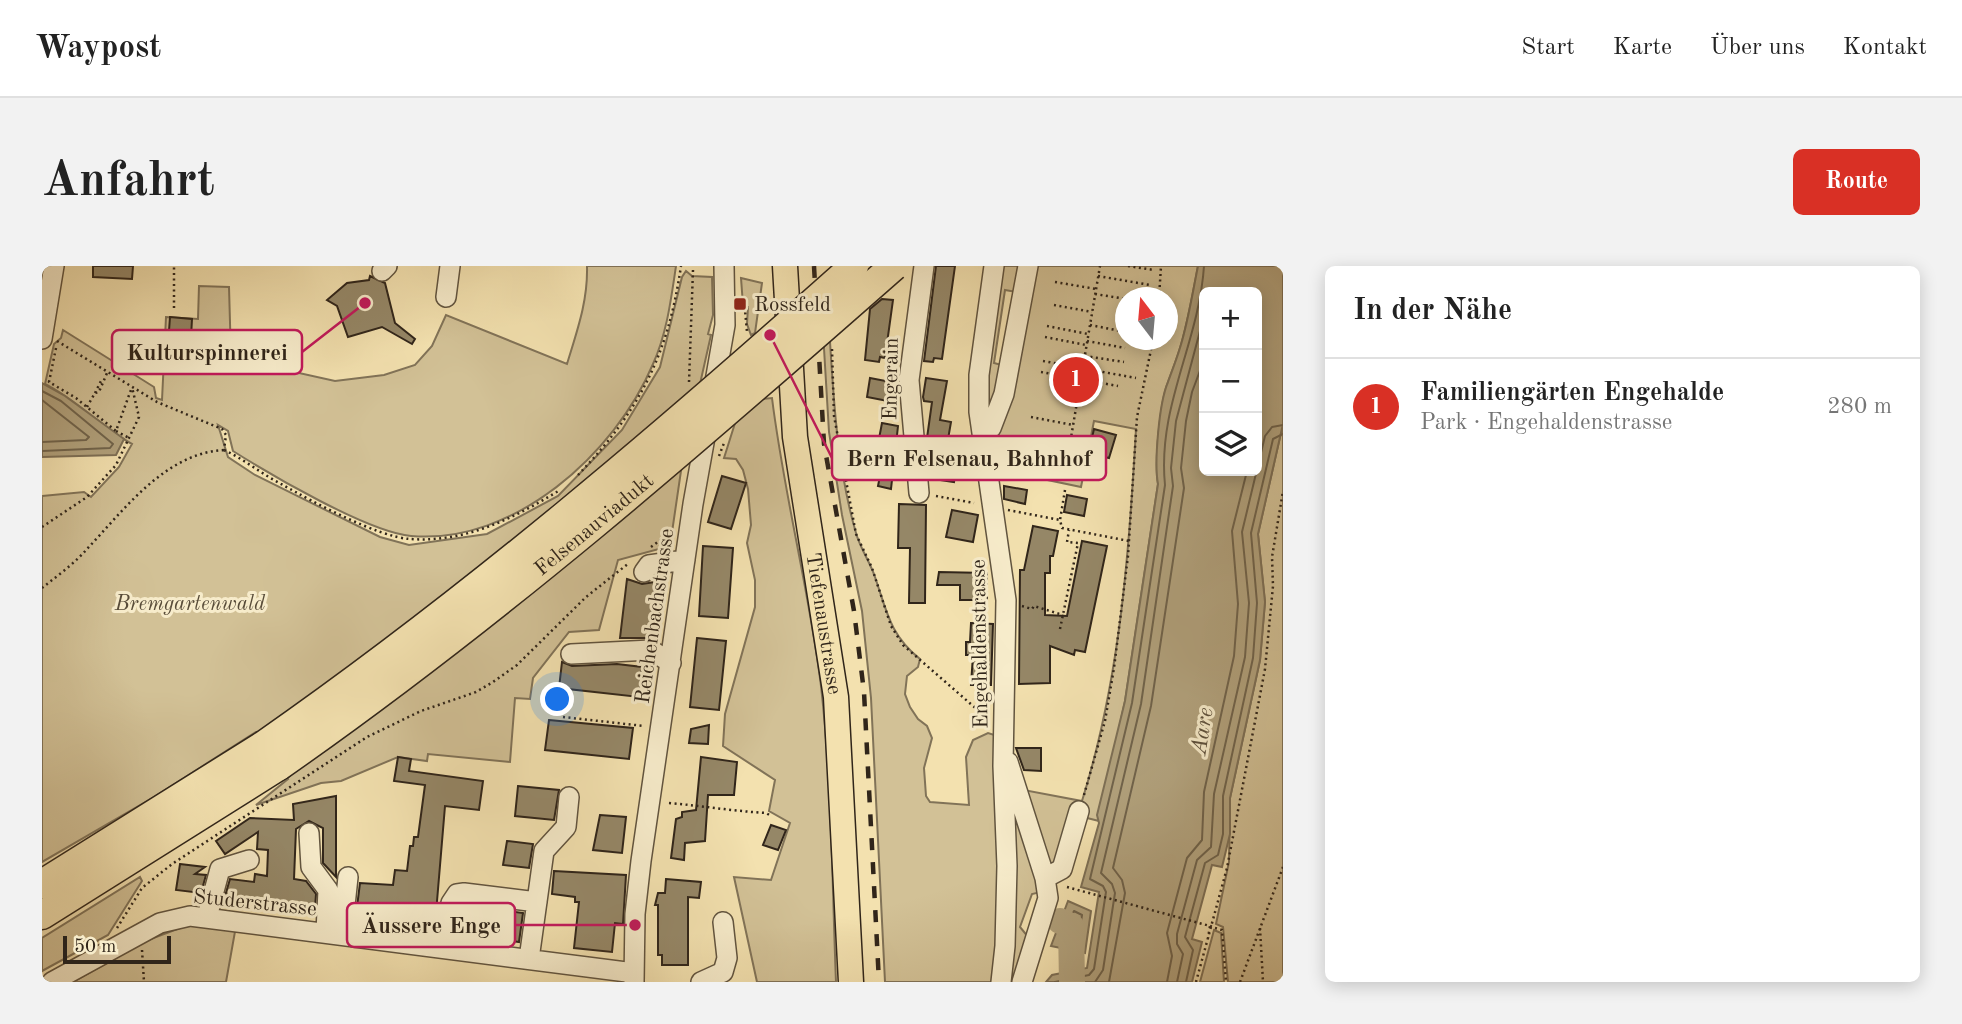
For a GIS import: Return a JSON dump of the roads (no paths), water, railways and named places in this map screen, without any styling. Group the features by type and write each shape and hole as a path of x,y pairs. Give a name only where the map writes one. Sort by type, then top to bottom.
{"highway":[{"name":"Felsenauviadukt","path":"272,755 653,443 854,266"},
{"name":"Felsenauviadukt","path":"272,755 434,655 527,583 671,463 894,266"},
{"path":"42,884 272,755"},
{"path":"42,915 272,755"}],"main road":[{"name":"Tiefenaustrasse","path":"785,266 794,437 836,697 851,982"}],"street":[{"path":"50,340 54,266"},
{"path":"446,297 450,266"},
{"name":"Reichenbachstrasse","path":"634,978 638,885 685,560 723,340 727,289 724,266"},
{"name":"Engerain","path":"919,493 909,380 924,266"},
{"name":"Engehaldenstrasse","path":"994,266 979,375 982,433 1005,586 1003,752 1007,866 1005,946 1001,982"},
{"path":"982,433 991,428 1004,394 1028,266"},
{"path":"640,565 685,560"},
{"path":"571,654 651,650 671,663"},
{"path":"1003,752 1014,776 1046,885 1048,905 1022,982"},
{"path":"529,960 544,851 566,827 569,797"},
{"path":"1046,885 1062,869 1079,811"},
{"path":"309,833 311,867 328,890 334,933"},
{"path":"207,917 220,869 249,860"},
{"path":"334,933 348,877"},
{"path":"445,948 451,903 457,894 464,892 537,902"},
{"name":"Studerstrasse","path":"52,982 137,935 172,919 207,917 529,960 634,978"},
{"path":"701,982 723,972 726,964 723,922"}],"water":[{"name":"Aare","path":"1198,266 1283,266 1283,424 1258,534 1265,602 1260,660 1230,798 1230,834 1222,867 1212,865 1192,939 1202,942 1192,982 1046,982 1052,975 1087,968 1099,892 1081,887 1099,823 1097,815 1125,701 1158,484 1157,448 1162,404 1184,332"},
{"path":"42,383 65,396 124,439 116,455 42,457"},
{"path":"1068,901 1091,911 1085,953 1051,946"}],"waterway":[{"path":"1060,921 1071,926 1072,982"}],"railway":[{"path":"814,266 824,444 854,611 864,692 879,982"}],"place":[{"name":"Kulturspinnerei","path":"365,303"},
{"name":"Rossfeld","path":"740,304"},
{"name":"Bern Felsenau, Bahnhof","path":"770,335"},
{"name":"Familiengärten Engehalde","path":"1076,380"},
{"name":"Äussere Enge","path":"635,925"}],"park label":[{"name":"Bremgartenwald","path":"190,603"}]}
